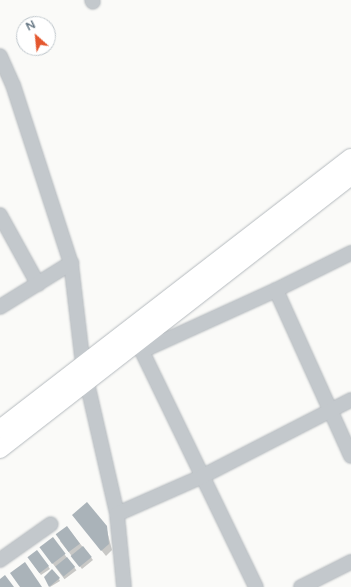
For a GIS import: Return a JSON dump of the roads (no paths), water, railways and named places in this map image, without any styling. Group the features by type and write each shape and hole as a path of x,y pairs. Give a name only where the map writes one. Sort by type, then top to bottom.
{"main road":[{"path":"137,340 351,158"},
{"path":"0,429 137,340 351,176"},
{"path":"0,449 84,373"}],"street":[{"path":"0,56 13,85 70,263 84,373 117,514 124,587"},
{"path":"0,215 38,284"},
{"path":"256,587 137,340 276,290 351,253"},
{"path":"0,307 70,263"},
{"path":"276,290 329,411 351,456"},
{"path":"117,514 203,476 351,400"},
{"path":"0,560 51,524"},
{"path":"301,587 351,562"}]}
